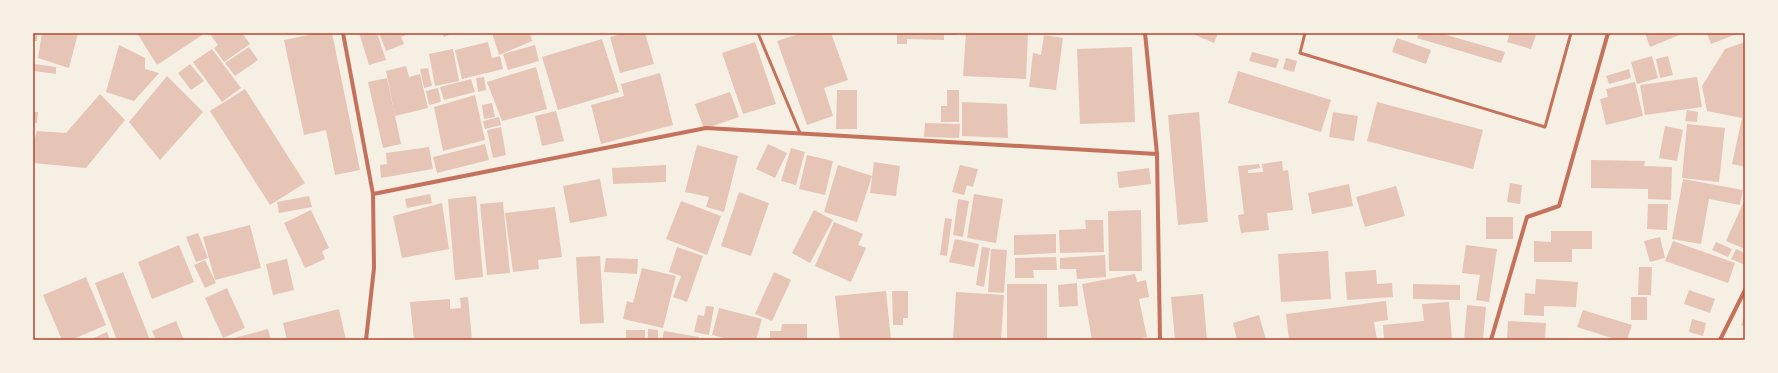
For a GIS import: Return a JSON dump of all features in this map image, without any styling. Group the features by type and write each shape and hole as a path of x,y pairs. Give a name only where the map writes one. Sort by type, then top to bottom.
{"street":[{"path":"343,33 373,194 374,268 366,340"},
{"path":"1145,33 1157,154 1160,340"},
{"path":"1491,340 1527,217 1559,206 1608,33"},
{"path":"373,194 706,128 1157,154"},
{"path":"1720,340 1745,290"}],"lane":[{"path":"758,33 800,133"},
{"path":"1305,33 1300,52 1545,127 1571,33"}],"building":[{"path":"33,33 37,33 37,41 33,41"},
{"path":"42,33 78,33 69,68 38,58"},
{"path":"137,33 205,33 157,65"},
{"path":"242,33 250,44 224,62 214,48 218,45 210,34"},
{"path":"318,33 332,33 360,170 335,175 326,130 304,135 284,40"},
{"path":"359,33 377,33 386,60 369,65"},
{"path":"379,33 410,33 401,37 404,44 386,51"},
{"path":"442,33 453,33 444,37"},
{"path":"492,33 530,33 532,41 499,55"},
{"path":"625,33 645,33 654,64 620,73 610,37"},
{"path":"801,33 831,33 848,80 824,88 833,116 807,125 777,41"},
{"path":"897,33 957,33 957,35 944,35 944,40 907,39 907,44 897,44"},
{"path":"966,33 1028,33 1026,79 963,76"},
{"path":"1196,33 1218,33 1214,43 1195,35"},
{"path":"1419,33 1440,33 1505,52 1501,63 1417,38"},
{"path":"1510,33 1536,35 1531,49 1507,42"},
{"path":"1645,33 1684,33 1650,47"},
{"path":"1707,33 1739,33 1711,44"},
{"path":"1044,35 1063,38 1056,90 1029,87 1033,53 1041,55"},
{"path":"1397,38 1431,50 1426,64 1392,52"},
{"path":"602,39 619,92 558,110 542,57"},
{"path":"488,42 492,58 500,56 503,69 462,79 455,50"},
{"path":"755,42 776,104 743,114 722,53"},
{"path":"1745,42 1745,167 1732,164 1742,118 1707,111 1702,86 1725,49"},
{"path":"119,45 145,58 145,69 159,73 134,101 106,92"},
{"path":"535,45 539,61 508,70 503,54"},
{"path":"249,47 258,60 235,76 225,63"},
{"path":"1132,47 1135,122 1080,124 1077,49"},
{"path":"212,49 241,88 222,102 193,62"},
{"path":"453,49 459,81 435,86 429,54"},
{"path":"1252,52 1279,59 1276,68 1249,61"},
{"path":"1652,56 1658,78 1637,84 1631,62"},
{"path":"1668,56 1673,75 1660,78 1656,59"},
{"path":"1286,58 1297,61 1294,72 1283,69"},
{"path":"34,64 56,67 56,74 34,71"},
{"path":"190,64 204,81 191,90 178,73"},
{"path":"406,66 409,77 420,74 428,108 395,116 386,71"},
{"path":"536,67 547,109 502,121 487,82"},
{"path":"428,68 432,86 424,88 420,69"},
{"path":"1629,69 1631,78 1609,84 1606,76"},
{"path":"1238,71 1331,100 1321,132 1228,103"},
{"path":"660,73 673,125 601,144 591,105 624,96 621,84"},
{"path":"167,76 203,112 160,160 129,122"},
{"path":"484,77 486,90 478,92 476,78"},
{"path":"1697,77 1702,107 1645,115 1640,85"},
{"path":"387,78 401,144 383,148 368,82"},
{"path":"471,79 475,92 444,100 440,87"},
{"path":"1635,82 1643,116 1606,125 1600,99 1608,97 1606,89"},
{"path":"438,88 441,102 429,105 426,91"},
{"path":"245,89 305,183 270,205 210,111"},
{"path":"837,90 857,90 857,129 836,129"},
{"path":"947,90 959,90 959,122 941,122 941,106 947,106"},
{"path":"730,92 739,117 704,129 695,104"},
{"path":"100,94 125,120 86,168 33,163 33,144 37,131 66,133"},
{"path":"475,95 485,140 443,151 434,107"},
{"path":"962,102 1007,104 1008,138 962,136"},
{"path":"1377,102 1483,130 1473,169 1367,141"},
{"path":"492,103 495,117 484,119 482,105"},
{"path":"1687,110 1698,112 1697,122 1685,121"},
{"path":"556,111 564,141 542,146 535,116"},
{"path":"33,112 38,112 37,123 33,123"},
{"path":"1199,112 1208,222 1178,225 1168,115"},
{"path":"1333,112 1358,116 1354,141 1329,137"},
{"path":"499,117 501,125 485,129 483,121"},
{"path":"925,123 960,124 959,138 924,137"},
{"path":"1687,124 1725,128 1719,182 1682,178"},
{"path":"1665,126 1683,130 1677,161 1659,158"},
{"path":"501,127 506,155 493,158 487,130"},
{"path":"485,144 489,160 437,173 433,157"},
{"path":"768,144 787,153 775,178 756,169"},
{"path":"697,145 738,156 724,212 706,207 709,197 685,192"},
{"path":"429,147 433,169 381,178 380,165 387,164 386,153"},
{"path":"791,148 805,152 796,185 781,181"},
{"path":"807,155 833,161 825,195 799,189"},
{"path":"1591,160 1645,161 1644,166 1672,167 1671,200 1648,199 1648,189 1591,188"},
{"path":"1282,161 1283,171 1288,170 1293,210 1267,213 1269,230 1241,233 1238,215 1244,214 1238,166 1259,164 1260,168 1248,170 1248,173 1263,172 1262,164"},
{"path":"874,162 900,166 896,196 870,193"},
{"path":"666,165 666,182 613,184 612,168"},
{"path":"838,165 872,176 857,222 824,212"},
{"path":"960,165 978,169 973,187 967,185 964,195 952,192"},
{"path":"1149,168 1151,184 1119,188 1117,172"},
{"path":"600,179 607,216 570,223 563,186"},
{"path":"1683,179 1743,190 1740,205 1709,199 1701,244 1672,239"},
{"path":"1510,183 1522,185 1520,204 1507,202"},
{"path":"1349,184 1353,206 1312,214 1308,193"},
{"path":"1396,186 1405,216 1365,227 1356,197"},
{"path":"739,192 769,203 751,256 721,246"},
{"path":"430,194 432,203 407,208 405,199"},
{"path":"974,194 1003,199 996,243 967,238"},
{"path":"309,196 312,207 279,213 277,202"},
{"path":"476,196 483,277 455,280 448,199"},
{"path":"958,199 969,201 963,237 953,235"},
{"path":"1745,199 1745,249 1726,241"},
{"path":"681,201 721,216 707,255 666,239"},
{"path":"503,202 510,273 487,275 480,204"},
{"path":"442,203 449,249 402,258 393,216"},
{"path":"1648,204 1668,204 1667,230 1647,229"},
{"path":"555,207 562,257 538,260 539,269 513,272 505,213"},
{"path":"311,210 329,248 322,251 325,259 305,268 284,223"},
{"path":"814,210 833,220 810,263 792,253"},
{"path":"1141,210 1142,271 1109,271 1108,211"},
{"path":"1486,217 1513,217 1513,239 1486,239"},
{"path":"945,218 952,219 947,256 940,255"},
{"path":"1085,220 1103,220 1104,252 1060,253 1059,230 1086,229"},
{"path":"834,222 863,234 858,245 866,248 851,282 815,266"},
{"path":"250,225 261,268 215,280 203,237"},
{"path":"1551,231 1592,231 1592,249 1572,249 1572,262 1534,262 1534,241 1551,242"},
{"path":"198,233 208,258 196,262 186,237"},
{"path":"1056,234 1056,253 1014,255 1014,235"},
{"path":"1660,237 1665,258 1650,262 1644,241"},
{"path":"955,239 979,244 974,267 949,262"},
{"path":"1673,241 1735,263 1728,283 1665,261"},
{"path":"1716,242 1732,249 1728,257 1712,250"},
{"path":"179,245 194,282 152,299 138,262"},
{"path":"1466,245 1497,249 1489,302 1476,300 1480,275 1462,273"},
{"path":"677,247 703,256 687,302 673,297 681,276 669,272"},
{"path":"982,247 990,248 984,287 976,285"},
{"path":"991,249 1007,250 1004,293 988,292"},
{"path":"1736,249 1745,253 1745,265 1731,259"},
{"path":"1328,251 1331,299 1281,302 1278,254"},
{"path":"1105,255 1106,277 1077,279 1076,269 1060,269 1060,258"},
{"path":"600,256 604,323 580,324 576,257"},
{"path":"1056,257 1057,270 1033,270 1034,278 1015,278 1015,258"},
{"path":"606,258 638,259 637,274 604,272"},
{"path":"287,259 294,290 273,295 266,264"},
{"path":"205,260 216,283 205,288 194,265"},
{"path":"1639,267 1652,267 1651,295 1638,295"},
{"path":"642,268 676,276 663,328 623,319 627,301 633,303"},
{"path":"1376,270 1377,284 1392,283 1393,297 1347,300 1345,272"},
{"path":"123,272 150,340 117,340 95,283"},
{"path":"774,272 791,280 772,321 755,314"},
{"path":"1135,274 1137,282 1146,280 1149,297 1139,299 1147,337 1130,340 1092,340 1082,284"},
{"path":"86,277 106,325 71,340 62,340 43,295"},
{"path":"1536,279 1578,282 1576,307 1544,306 1544,316 1524,315 1525,293 1535,294"},
{"path":"1077,283 1078,306 1059,307 1058,285"},
{"path":"1007,284 1047,284 1047,340 1007,340"},
{"path":"1413,284 1460,285 1460,300 1413,299"},
{"path":"227,288 245,328 223,338 205,298"},
{"path":"1689,290 1715,299 1710,313 1684,304"},
{"path":"886,291 891,340 840,340 835,296"},
{"path":"892,291 908,291 908,318 903,318 903,325 893,325"},
{"path":"956,292 1004,295 1001,340 953,340"},
{"path":"1203,294 1207,340 1175,340 1171,297"},
{"path":"468,297 472,340 414,340 410,302 450,299 450,309 461,308 460,298"},
{"path":"1631,297 1647,297 1647,320 1631,320"},
{"path":"1386,301 1388,320 1374,322 1377,340 1289,340 1286,314"},
{"path":"1449,302 1452,340 1384,340 1383,325 1424,321 1422,304"},
{"path":"1467,305 1486,307 1483,340 1464,340"},
{"path":"706,306 714,307 709,335 694,332 698,315 704,316"},
{"path":"719,308 762,319 756,340 732,340 712,335"},
{"path":"339,309 346,340 287,340 283,323"},
{"path":"1583,310 1632,325 1627,340 1618,340 1577,327"},
{"path":"1259,315 1266,340 1237,340 1233,323"},
{"path":"1745,316 1745,327 1741,325"},
{"path":"1692,319 1706,323 1703,336 1689,332"},
{"path":"176,321 184,340 156,340 152,331"},
{"path":"1508,321 1546,323 1545,340 1507,340"},
{"path":"782,324 807,324 807,340 770,340 770,331 781,331"},
{"path":"268,329 271,340 234,340 234,338"},
{"path":"648,329 658,330 658,340 648,340"},
{"path":"626,330 645,330 645,340 626,340"},
{"path":"664,331 699,337 698,340 662,340"},
{"path":"107,332 110,340 89,340"}]}
